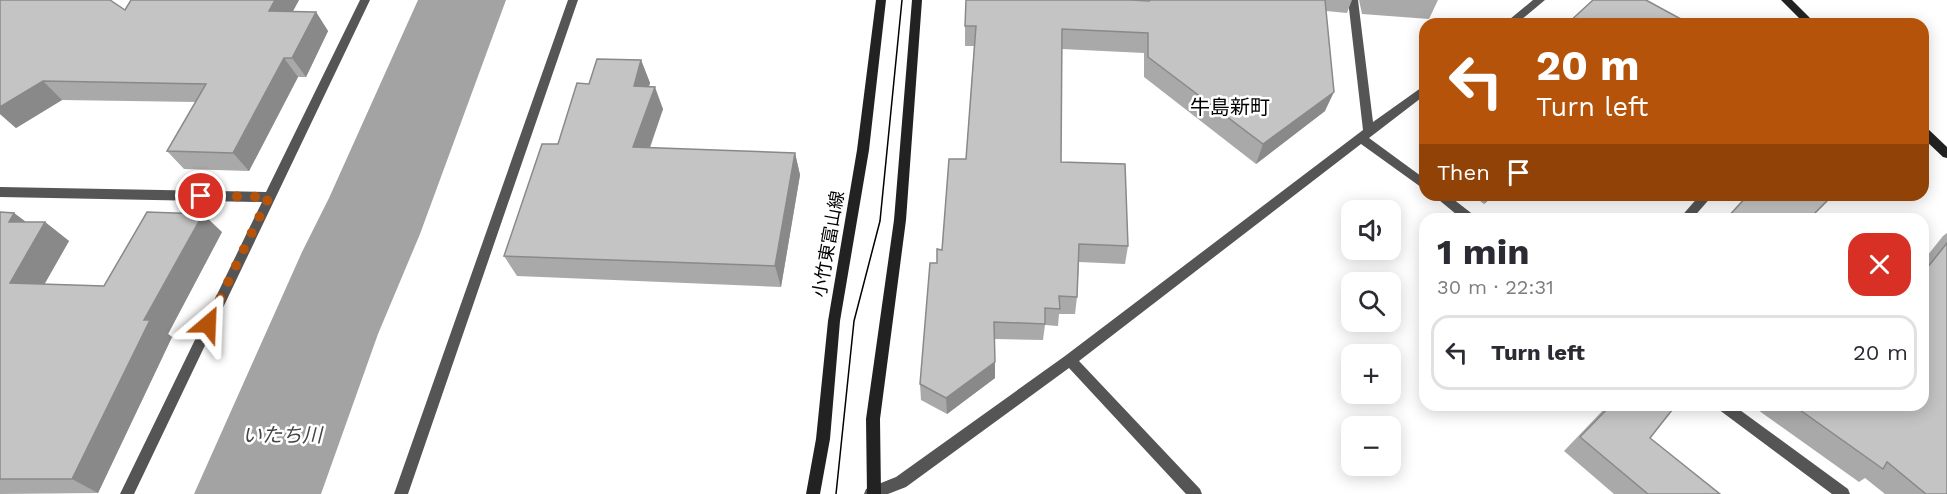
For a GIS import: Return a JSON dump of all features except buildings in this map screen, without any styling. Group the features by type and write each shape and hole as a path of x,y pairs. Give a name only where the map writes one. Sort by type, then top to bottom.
{"street":[{"path":"127,494 365,0"},
{"path":"400,494 573,0"},
{"name":"小竹東富山線","path":"813,494 823,439 834,321 863,150 880,0"},
{"path":"916,0 900,220 873,419 873,494 901,482 1070,360 1419,94"},
{"path":"1353,0 1366,136 1419,180"},
{"path":"1517,18 1540,0"},
{"path":"1786,0 1805,18"},
{"path":"1929,137 1947,154"},
{"path":"0,192 269,197"},
{"path":"1447,201 1463,213"},
{"path":"1690,213 1702,201"},
{"path":"1070,360 1195,494"},
{"path":"1731,411 1831,489 1843,494"}],"water":[{"name":"いたち川","path":"418,0 506,0 420,234 378,334 321,494 194,494 302,252 329,198"}],"tram line":[{"path":"836,494 854,321 880,221 902,0"}],"district":[{"name":"牛島新町","path":"1230,107"}],"route":[{"path":"201,196 269,197 208,324"}]}
